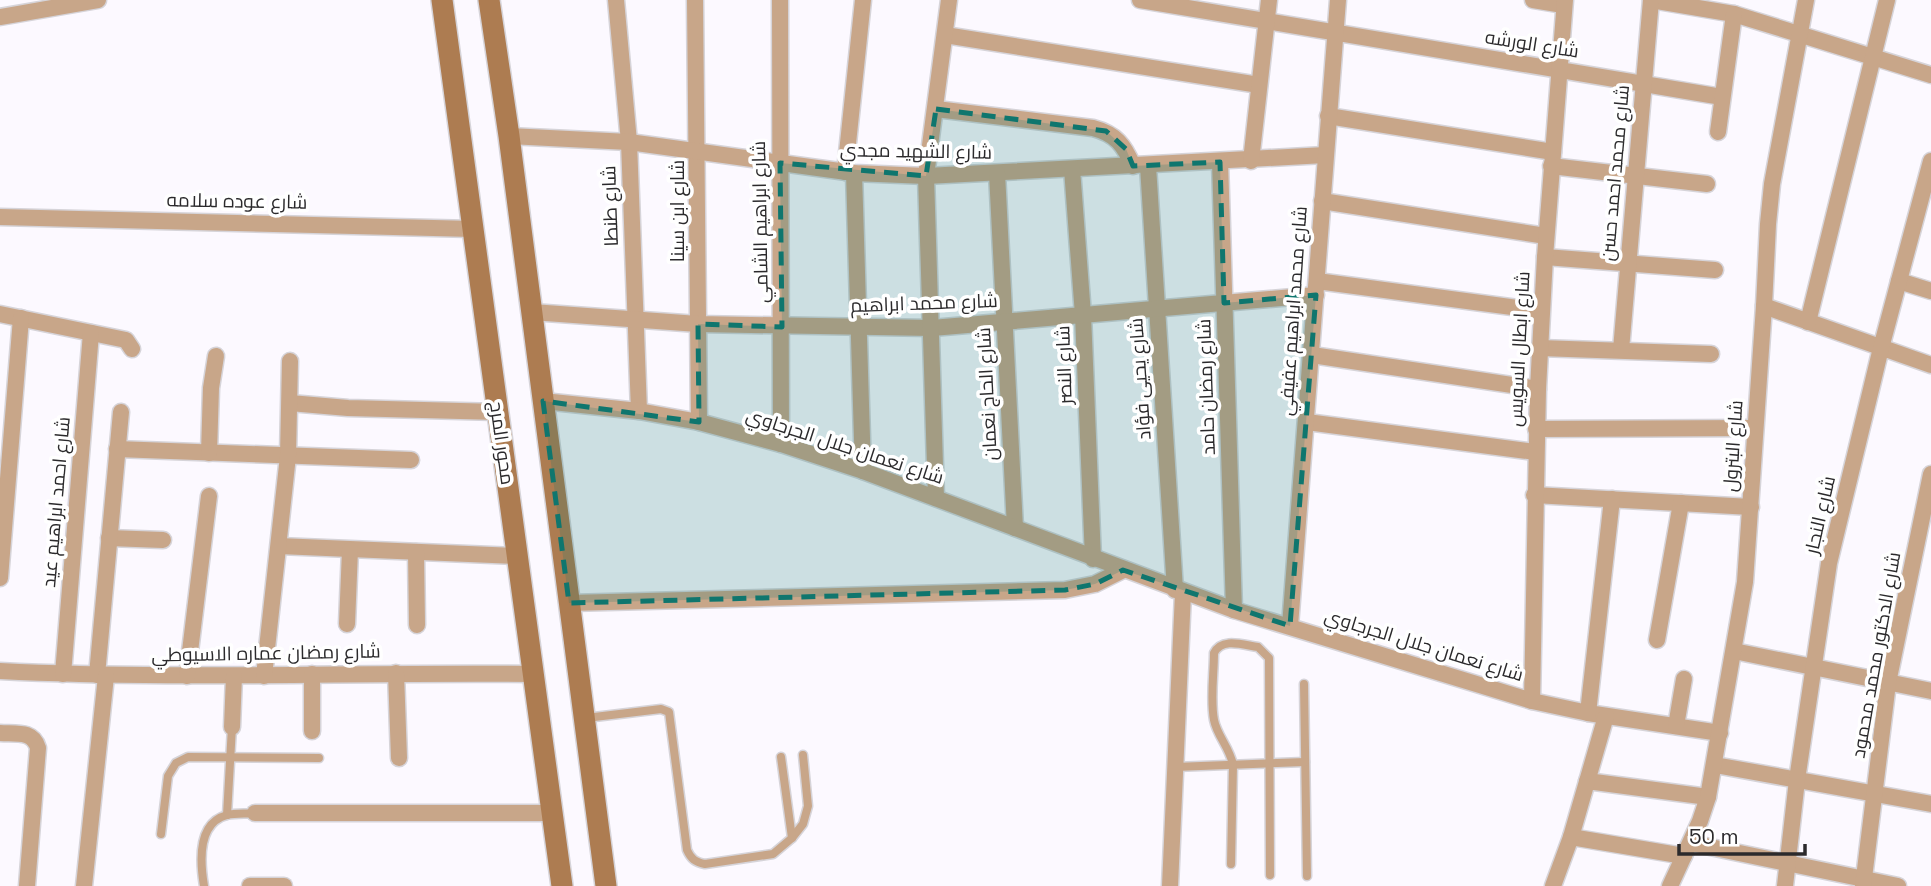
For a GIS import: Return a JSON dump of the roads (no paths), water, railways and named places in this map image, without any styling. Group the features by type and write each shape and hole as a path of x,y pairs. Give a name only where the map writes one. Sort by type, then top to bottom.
{"main road":[{"name":"محور المرج","path":"442,0 562,886"},
{"path":"489,0 606,886"}],"street":[{"name":"شارع طنطا","path":"615,0 629,142 639,411"},
{"name":"شارع ابن سينا","path":"695,0 699,422"},
{"name":"شارع ابراهيم الشامي","path":"780,0 781,444"},
{"path":"863,0 850,173 863,471"},
{"path":"936,498 926,176 948,0"},
{"name":"شارع الورشه","path":"1140,0 1723,97"},
{"path":"1251,161 1269,0"},
{"name":"شارع محمد ابراهيم عفيفي","path":"1290,625 1338,0"},
{"path":"1533,0 1564,3"},
{"path":"1651,0 1726,8 1931,75"},
{"name":"شارع محمد احمد حسن","path":"1621,350 1651,0"},
{"name":"شارع البترول","path":"1670,886 1708,797 1745,582 1772,184 1806,0"},
{"path":"1808,321 1887,0"},
{"path":"0,17 22,6 88,1"},
{"name":"شارع ابطال السويس","path":"1532,701 1534,495 1541,311 1564,3"},
{"path":"1718,132 1723,97 1726,8"},
{"path":"945,35 1259,85"},
{"path":"936,109 1106,131 1117,138 1141,166"},
{"path":"1328,116 1636,176 1707,184"},
{"name":"شارع الشهيد مجدي","path":"509,136 629,142 850,173 926,176 1251,161 1325,155"},
{"name":"شارع النجار","path":"1785,886 1797,780 1829,563 1899,281 1924,215 1931,161"},
{"name":"شارع رمضان حامد","path":"1220,162 1234,610"},
{"name":"شارع يحيى فؤاد","path":"1141,166 1157,309 1179,591 1170,886"},
{"name":"شارع النصر","path":"1072,169 1083,315 1093,559"},
{"name":"شارع الحاج نعمان","path":"997,173 1015,528"},
{"path":"1322,201 1546,236"},
{"name":"شارع عوده سلامه","path":"0,217 473,229"},
{"path":"1545,257 1715,270"},
{"path":"1899,281 1931,291"},
{"name":"شارع محمد ابراهيم","path":"532,312 698,324 932,328 1224,303 1317,288 1541,311"},
{"path":"1764,306 1931,365"},
{"path":"0,314 126,340 132,349"},
{"path":"0,578 21,318"},
{"name":"شارع احمد ابراهيم عيد","path":"63,674 91,333"},
{"path":"1540,348 1711,354"},
{"path":"1312,355 1538,389"},
{"path":"209,453 211,388 216,356"},
{"path":"264,676 288,456 290,360"},
{"name":"شارع نعمان جلال الجرجاوي","path":"543,401 639,411 699,422 781,444 863,471 1234,610 1532,701 1588,713 1720,733"},
{"path":"290,403 348,408 498,412"},
{"path":"84,886 102,676 109,538 121,412"},
{"path":"1307,422 1535,452"},
{"path":"1536,429 1755,428"},
{"path":"117,449 411,460"},
{"name":"شارع الدكتور محمد محمود","path":"1864,883 1888,683 1931,474"},
{"path":"1534,495 1751,507"},
{"path":"187,676 209,496"},
{"path":"1588,713 1612,499"},
{"path":"1657,640 1681,503"},
{"path":"109,538 163,540"},
{"path":"279,546 517,556"},
{"path":"347,624 350,550"},
{"path":"416,552 417,625"},
{"path":"569,603 1065,590 1095,584 1123,570"},
{"path":"1734,651 1931,691"},
{"name":"شارع رمضان عماره الاسيوطي","path":"0,671 102,676 533,674"},
{"path":"396,673 399,758"},
{"path":"312,674 312,731"},
{"path":"232,727 234,676"},
{"path":"1676,726 1684,679"},
{"path":"1553,886 1571,836 1606,716"},
{"path":"0,733 29,735 38,748 27,886"},
{"path":"1715,765 1931,804"},
{"path":"1587,781 1708,797"},
{"path":"255,813 552,813"},
{"path":"1571,836 1787,863 1864,883 1898,886"},
{"path":"250,886 284,886"}],"lane":[{"path":"1231,864 1233,765 1214,718 1214,653 1224,643 1258,647 1269,658 1270,875"},
{"path":"1304,684 1307,876"},
{"path":"584,718 661,709 669,712 687,850 696,863 773,854 792,838 803,824 808,806 803,755"},
{"path":"227,815 232,727"},
{"path":"161,834 168,776 176,762 188,757 319,758"},
{"path":"781,757 792,838"},
{"path":"1175,767 1305,762"},
{"path":"204,886 201,853 206,832 215,820 227,815 255,813"}]}
